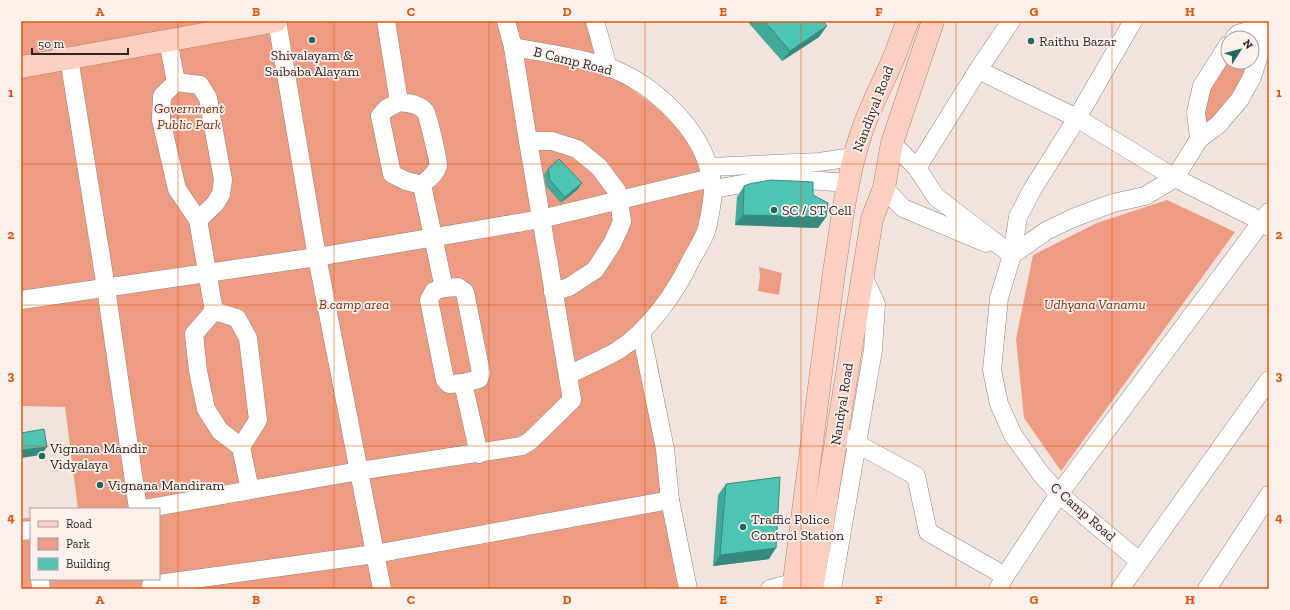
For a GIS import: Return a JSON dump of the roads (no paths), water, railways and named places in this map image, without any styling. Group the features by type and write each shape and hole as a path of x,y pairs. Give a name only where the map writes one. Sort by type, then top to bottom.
{"main road":[{"path":"21,67 276,21"},
{"name":"Nandhyal Road","path":"842,222 854,157 860,136 908,21"},
{"name":"Nandyal Road","path":"799,587 838,433 872,219 884,188 892,143 934,21"},
{"path":"860,136 870,133 882,134 892,143"},
{"path":"842,222 860,223 872,219"},
{"name":"Nandyal Road","path":"799,587 842,222"}],"street":[{"path":"276,21 318,257 382,589"},
{"path":"386,21 399,102"},
{"path":"149,508 359,471 479,454 522,446 530,441 572,400 513,47 506,21"},
{"path":"596,21 608,68"},
{"path":"917,168 978,70 1011,21"},
{"name":"C Camp Road","path":"1133,21 1032,190 1018,217 1012,255 999,298 992,370 999,404 1013,436 1041,474 1059,494 1139,561"},
{"path":"1012,255 1046,231 1073,218 1113,203 1145,196 1175,178 1199,139 1218,125 1240,99 1249,83 1259,55 1261,24 1247,30"},
{"path":"168,40 176,82"},
{"name":"B Camp Road","path":"513,47 567,57 608,68 635,80 662,100 684,121 701,146 711,178"},
{"path":"69,58 106,288 138,508"},
{"path":"1199,139 1196,112 1202,86 1220,58"},
{"path":"838,433 916,476 928,532 1002,583 1059,494 1266,220 1175,178 1076,118 978,70"},
{"path":"176,82 200,85 208,98 223,180 221,194 216,204 198,220"},
{"path":"176,82 162,96 161,120 177,189 198,220 214,311 194,334 198,371 206,409 220,431 241,447 250,490"},
{"path":"399,102 420,106 427,113 439,164 436,173 422,185 406,181 392,174 380,116 386,109 399,102"},
{"path":"528,141 552,141 577,149 599,167 617,191 619,200 622,222 612,244 595,270 569,287 553,292"},
{"path":"892,143 917,168 936,197 1012,255"},
{"path":"21,300 318,257 541,219 711,178 854,157"},
{"path":"711,178 778,178 849,183"},
{"path":"568,375 617,351 641,332 668,299 687,268 707,228 711,178"},
{"path":"422,185 444,288"},
{"path":"884,188 903,208 1012,255"},
{"path":"832,589 873,350 876,304 863,276"},
{"path":"458,287 465,292 481,373 479,379 449,384 445,380 429,300 434,291 444,288 458,287"},
{"path":"214,311 237,318 248,338 258,420 241,447"},
{"path":"641,332 665,449 670,500 688,589"},
{"path":"1120,589 1269,380"},
{"path":"464,382 479,454"},
{"path":"1208,589 1269,495"},
{"path":"151,584 375,554 670,500"},
{"path":"770,589 799,587"}],"place":[{"name":"Shivalayam & Saibaba Alayam","path":"312,40"},
{"name":"Raithu Bazar","path":"1031,41"},
{"name":"SC / ST Cell","path":"774,210"},
{"name":"Vignana Mandir Vidyalaya","path":"42,456"},
{"name":"Vignana Mandiram","path":"100,485"},
{"name":"Traffic Police Control Station","path":"743,527"}],"park label":[{"name":"Government Public Park","path":"189,116"},
{"name":"B.camp area","path":"354,304"},
{"name":"Udhyana Vanamu","path":"1095,304"}]}
